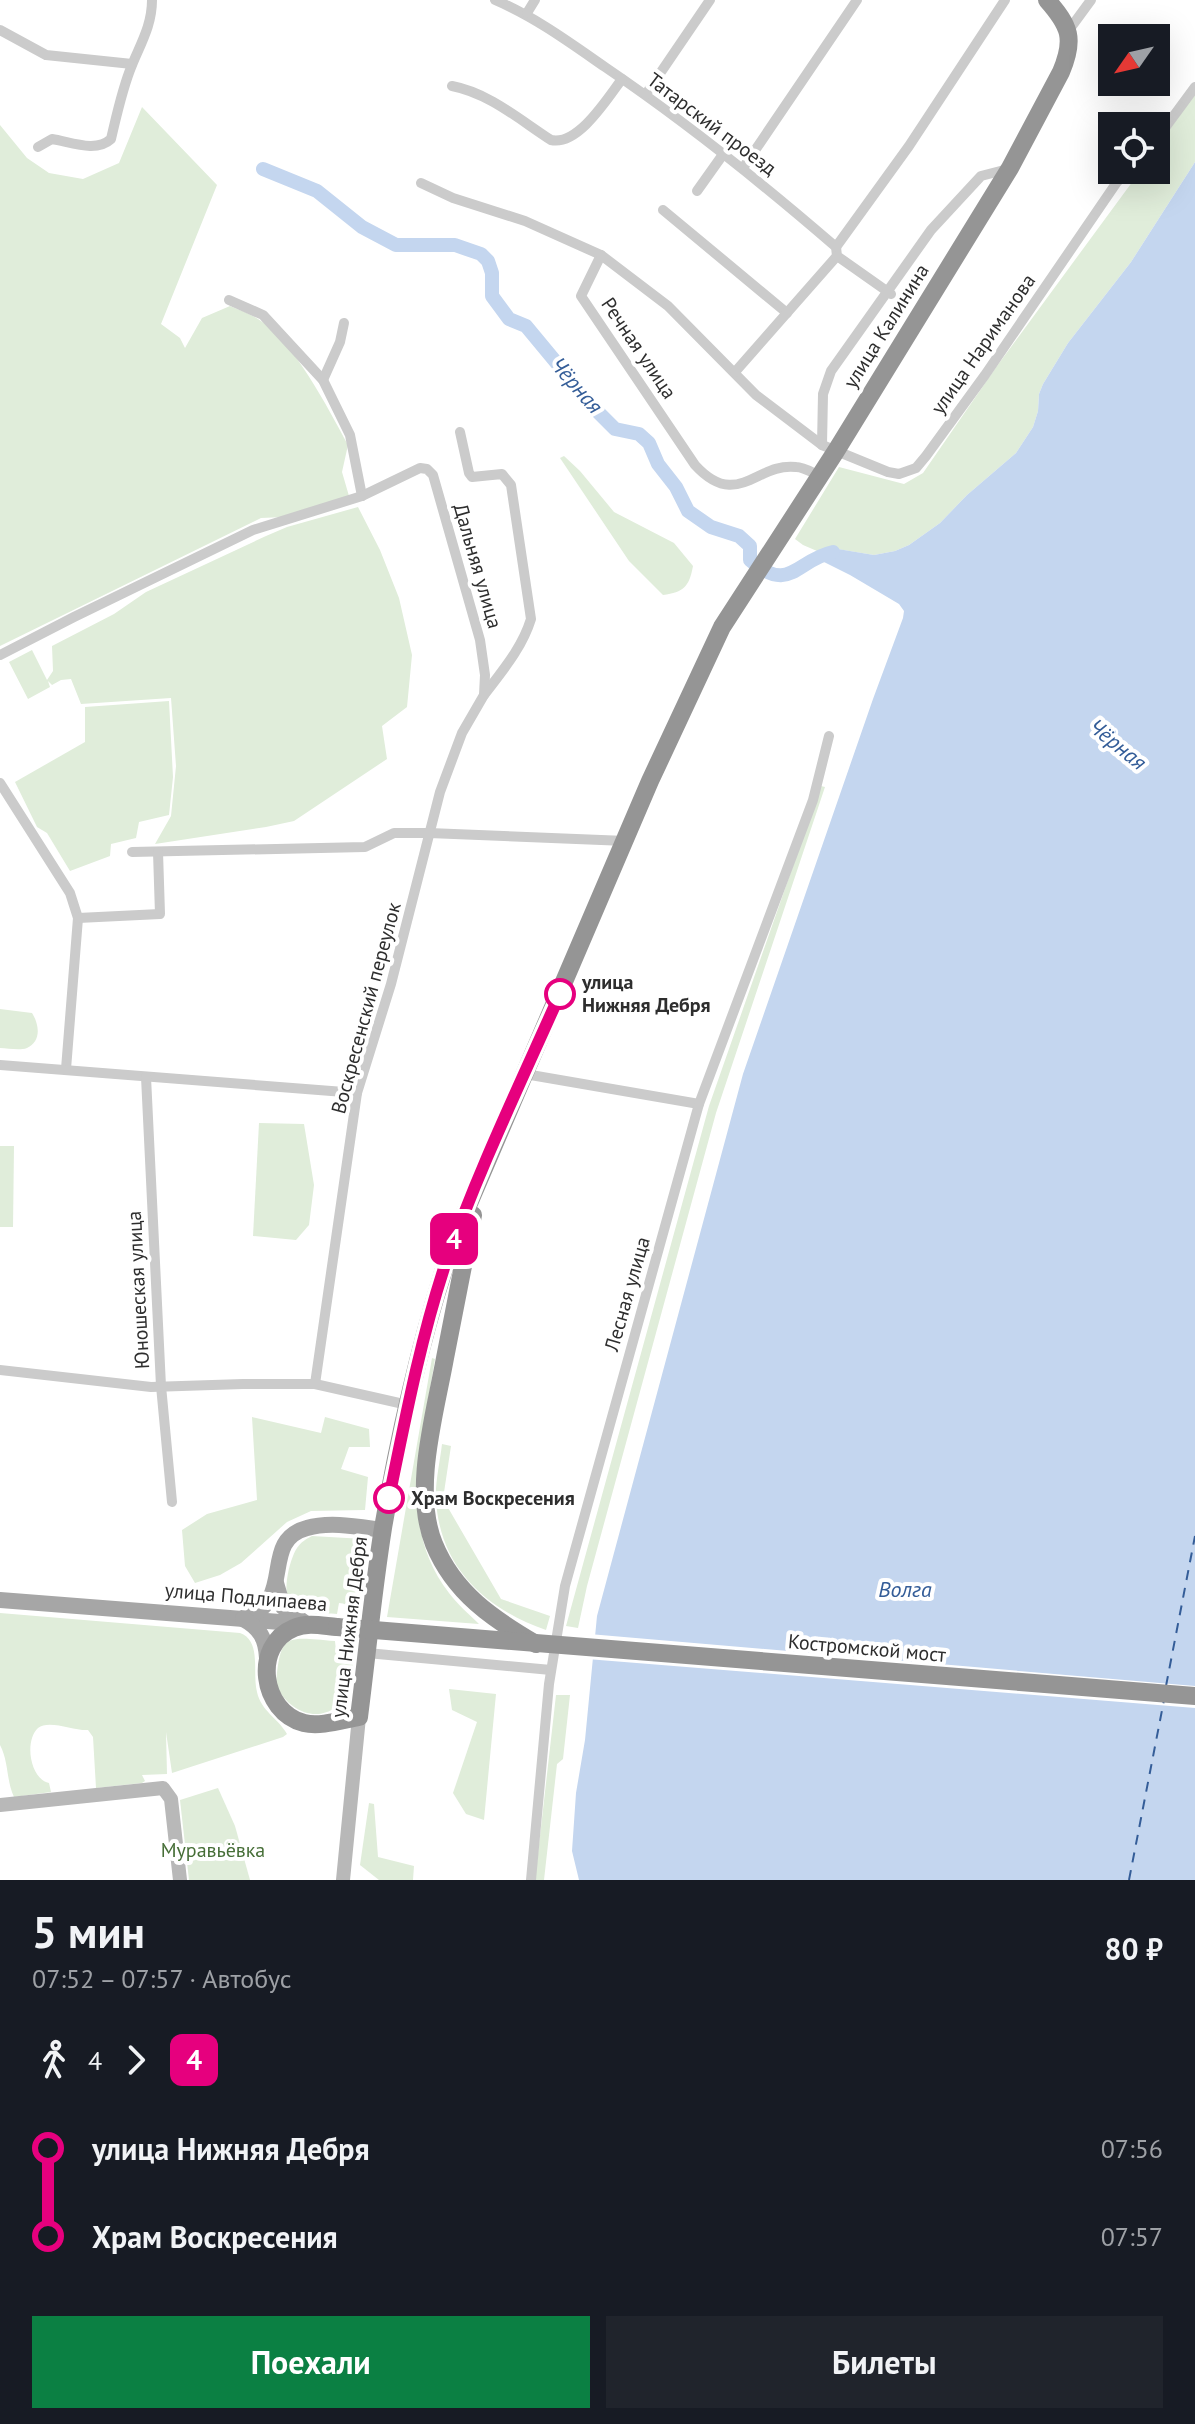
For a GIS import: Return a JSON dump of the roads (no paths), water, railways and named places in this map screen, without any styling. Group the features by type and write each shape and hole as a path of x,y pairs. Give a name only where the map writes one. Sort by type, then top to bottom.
{"highway":[{"path":"1047,0 1065,23"},
{"name":"улица Калинина","path":"800,507 820,476 829,448 1010,168 1068,56 1065,23"},
{"name":"улица Нижняя Дебря","path":"359,1717 383,1530 408,1405 455,1236 650,781 722,627 800,507"},
{"path":"481,1174 434,1418 424,1500 434,1544 466,1594 487,1614 536,1644"},
{"path":"308,1624 278,1638 267,1658 267,1683 271,1694 291,1717 305,1723 359,1717"},
{"name":"улица Подлипаева","path":"308,1624 536,1644"},
{"name":"Костромской мост","path":"536,1644 1195,1696"}],"main road":[{"path":"242,1619 267,1606 282,1550 288,1540 305,1528 333,1526 383,1530"},
{"path":"276,1581 283,1607 308,1624"},
{"name":"улица Подлипаева","path":"0,1600 308,1624"},
{"path":"242,1619 257,1627 261,1633 267,1658"}],"street":[{"path":"38,147 52,139 97,147 111,139 132,64 152,15 152,0"},
{"name":"Татарский проезд","path":"495,0 527,13 646,94 743,168 837,252 889,292"},
{"path":"527,13 535,0"},
{"path":"646,94 710,0"},
{"path":"743,168 857,0"},
{"path":"735,372 837,252 1005,0"},
{"name":"улица Калинина","path":"1065,23 1091,0"},
{"path":"0,30 46,55 132,64"},
{"path":"452,86 484,96 551,140 559,142 569,139 594,116 622,79"},
{"path":"1170,121 1195,87"},
{"path":"697,191 724,153"},
{"name":"улица Калинина","path":"829,448 823,394 831,371 931,230 981,176 1010,168"},
{"path":"421,183 453,198 525,221 601,255"},
{"name":"улица Нариманова","path":"601,255 668,306 756,395 829,448 899,474 916,468 985,375 1116,184"},
{"path":"663,210 787,313"},
{"name":"Речная улица","path":"601,255 581,296 706,478 733,486 779,468 797,466 820,476"},
{"path":"229,300 263,315 323,380 350,435 362,496"},
{"path":"323,380 340,342 344,323"},
{"path":"429,833 440,792 462,733 484,695 516,653 531,619 511,485 502,474 472,477 460,432"},
{"name":"Дальняя улица","path":"0,655 253,530 362,496 420,468 427,469 433,475 480,640 485,675 484,695"},
{"name":"Лесная улица","path":"531,1880 551,1670 565,1586 699,1104 813,800 829,736"},
{"path":"0,783 70,893 78,918 66,1069"},
{"path":"132,852 365,847 394,833 626,841"},
{"name":"Воскресенский переулок","path":"315,1384 357,1093 391,984 429,833"},
{"path":"78,918 160,914 158,852"},
{"path":"0,1065 357,1093"},
{"path":"525,1074 699,1104"},
{"name":"Юношеская улица","path":"146,1077 161,1386 172,1502"},
{"path":"0,1370 161,1386 315,1384 408,1405"},
{"path":"367,1653 551,1670"},
{"name":"улица Нижняя Дебря","path":"343,1880 359,1717"},
{"path":"0,1805 157,1787 167,1792 171,1802 180,1880"}],"water":[{"name":"Волга","path":"1195,162 1195,1880 579,1880 572,1851 597,1616 743,1074 903,618 904,611 899,604 820,560 816,557 817,551 838,549 874,555 909,545 940,523 1016,453 1033,427 1043,384 1068,343 1131,262"}],"waterway":[{"name":"Чёрная","path":"263,169 317,191 362,227 396,245 455,245 481,254 488,261 492,273 492,296 509,319 526,326 615,429 639,434 649,443 658,464 676,487 688,511 711,527 739,536 750,546 750,560 764,570 784,575 833,552"}],"place":[{"name":"улица Нижняя Дебря","path":"560,994"},
{"name":"Храм Воскресения","path":"389,1498"}],"park label":[{"name":"Муравьёвка","path":"213,1850"}]}
